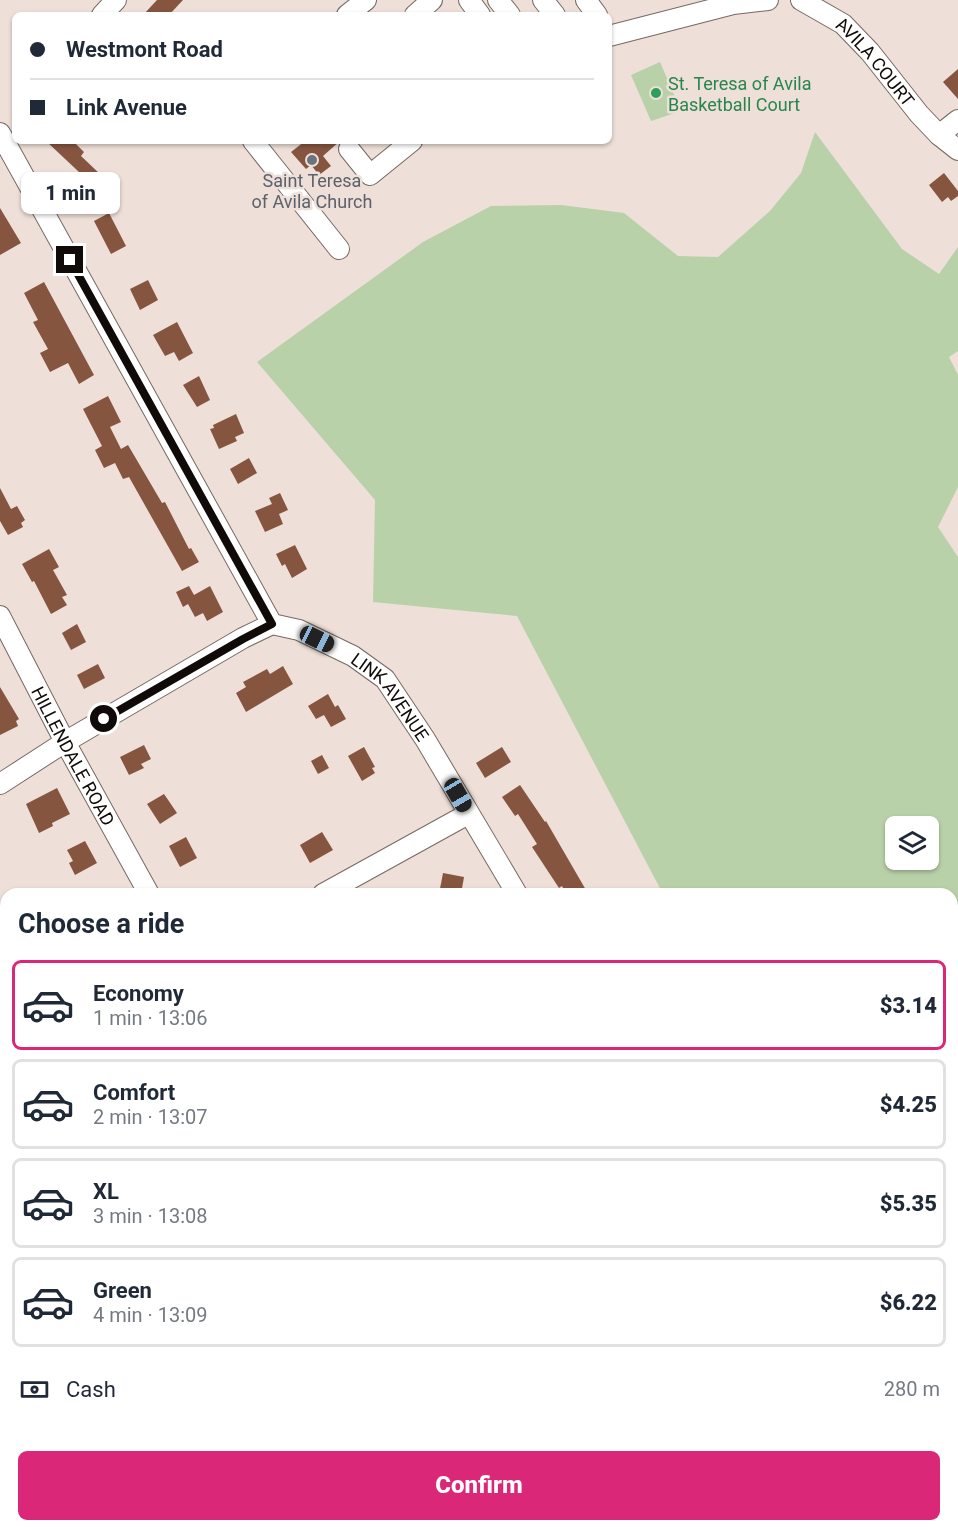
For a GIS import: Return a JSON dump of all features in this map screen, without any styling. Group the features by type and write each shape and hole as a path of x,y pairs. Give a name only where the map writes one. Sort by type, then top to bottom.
{"street":[{"path":"105,12 116,0"},
{"path":"351,12 366,0"},
{"path":"418,12 432,0"},
{"path":"498,0 508,12"},
{"path":"543,0 553,12"},
{"path":"612,34 733,4 768,0"},
{"name":"AVILA COURT","path":"801,0 843,24 870,52 919,114 939,135 958,150"},
{"path":"939,135 958,120"},
{"path":"0,784 65,742 272,624 5,135"},
{"path":"255,144 339,249"},
{"path":"349,149 370,176 408,144"},
{"name":"HILLENDALE ROAD","path":"0,616 65,742 146,888"},
{"name":"LINK AVENUE","path":"272,624 308,634 353,656 385,679 425,739 513,888"},
{"path":"334,888 468,814"}],"green space":[{"name":"St. Teresa of Avila Basketball Court","path":"660,62 681,111 651,121 631,75"},
{"path":"815,132 902,249 939,274 958,247 958,351 949,357 958,375 958,487 938,527 958,557 958,888 660,888 517,616 373,602 375,500 257,362 423,242 491,206 561,205 624,213 678,256 718,257 770,211 801,173"}],"building":[{"path":"157,0 183,0 172,12 146,12"},
{"path":"958,69 958,99 943,82"},
{"path":"49,144 76,144 84,152 81,156 101,175 90,186 78,175 80,173"},
{"name":"Saint Teresa of Avila Church","path":"301,144 337,144 323,156 331,166 319,175 311,165 306,169 291,152"},
{"path":"944,173 958,191 958,196 951,201 948,197 942,202 929,185"},
{"path":"0,208 21,243 0,255"},
{"path":"109,213 126,246 111,254 94,221"},
{"path":"148,280 158,300 140,310 130,289"},
{"path":"44,282 94,375 79,384 68,363 50,372 40,353 48,349 33,322 38,320 24,293"},
{"path":"177,322 193,353 179,361 174,352 165,356 153,335"},
{"path":"199,376 210,400 197,407 183,385"},
{"path":"108,396 121,422 110,427 121,449 128,445 162,503 165,502 189,549 191,548 199,562 182,571 129,477 123,479 115,463 104,468 95,450 102,446 83,409"},
{"path":"236,414 244,433 235,437 237,441 219,449 210,429 214,428 213,425"},
{"path":"249,458 257,473 238,484 230,469"},
{"path":"0,488 11,509 17,506 25,520 21,523 23,527 8,535 0,521"},
{"path":"280,493 288,510 279,514 283,524 265,532 255,511 272,504 269,498"},
{"path":"295,545 307,569 292,578 285,564 282,566 276,554"},
{"path":"49,549 59,567 53,570 67,595 62,597 67,605 51,614 34,581 32,582 22,564"},
{"path":"189,586 194,595 210,586 223,612 207,621 203,613 195,617 188,604 183,607 176,592"},
{"path":"77,624 86,642 71,650 62,633"},
{"path":"98,664 105,678 84,689 77,675"},
{"path":"283,666 293,684 246,712 236,693 246,687 243,682 267,669 270,674"},
{"path":"0,687 19,719 16,721 18,726 0,735"},
{"path":"328,694 335,707 338,705 346,719 331,727 324,715 316,719 308,706"},
{"path":"144,745 151,759 141,764 144,768 129,775 120,757"},
{"path":"364,747 375,767 372,768 375,773 362,781 348,756"},
{"path":"502,747 511,762 485,778 476,763"},
{"path":"322,755 329,768 318,774 311,761"},
{"path":"520,785 546,821 585,888 563,888 562,886 559,888 532,847 537,844 518,814 515,816 502,797"},
{"path":"57,788 70,814 39,833 26,804"},
{"path":"164,794 177,813 160,824 147,804"},
{"path":"322,832 333,850 310,863 300,845"},
{"path":"186,837 197,858 180,867 169,846"},
{"path":"85,841 97,863 75,875 69,863 73,861 67,850"},
{"path":"443,873 464,877 462,888 440,888"}],"place":[{"name":"St. Teresa of Avila Basketball Court","path":"656,93"},
{"name":"Saint Teresa of Avila Church","path":"312,160"}],"route":[{"path":"70,260 272,624 104,719"}]}
